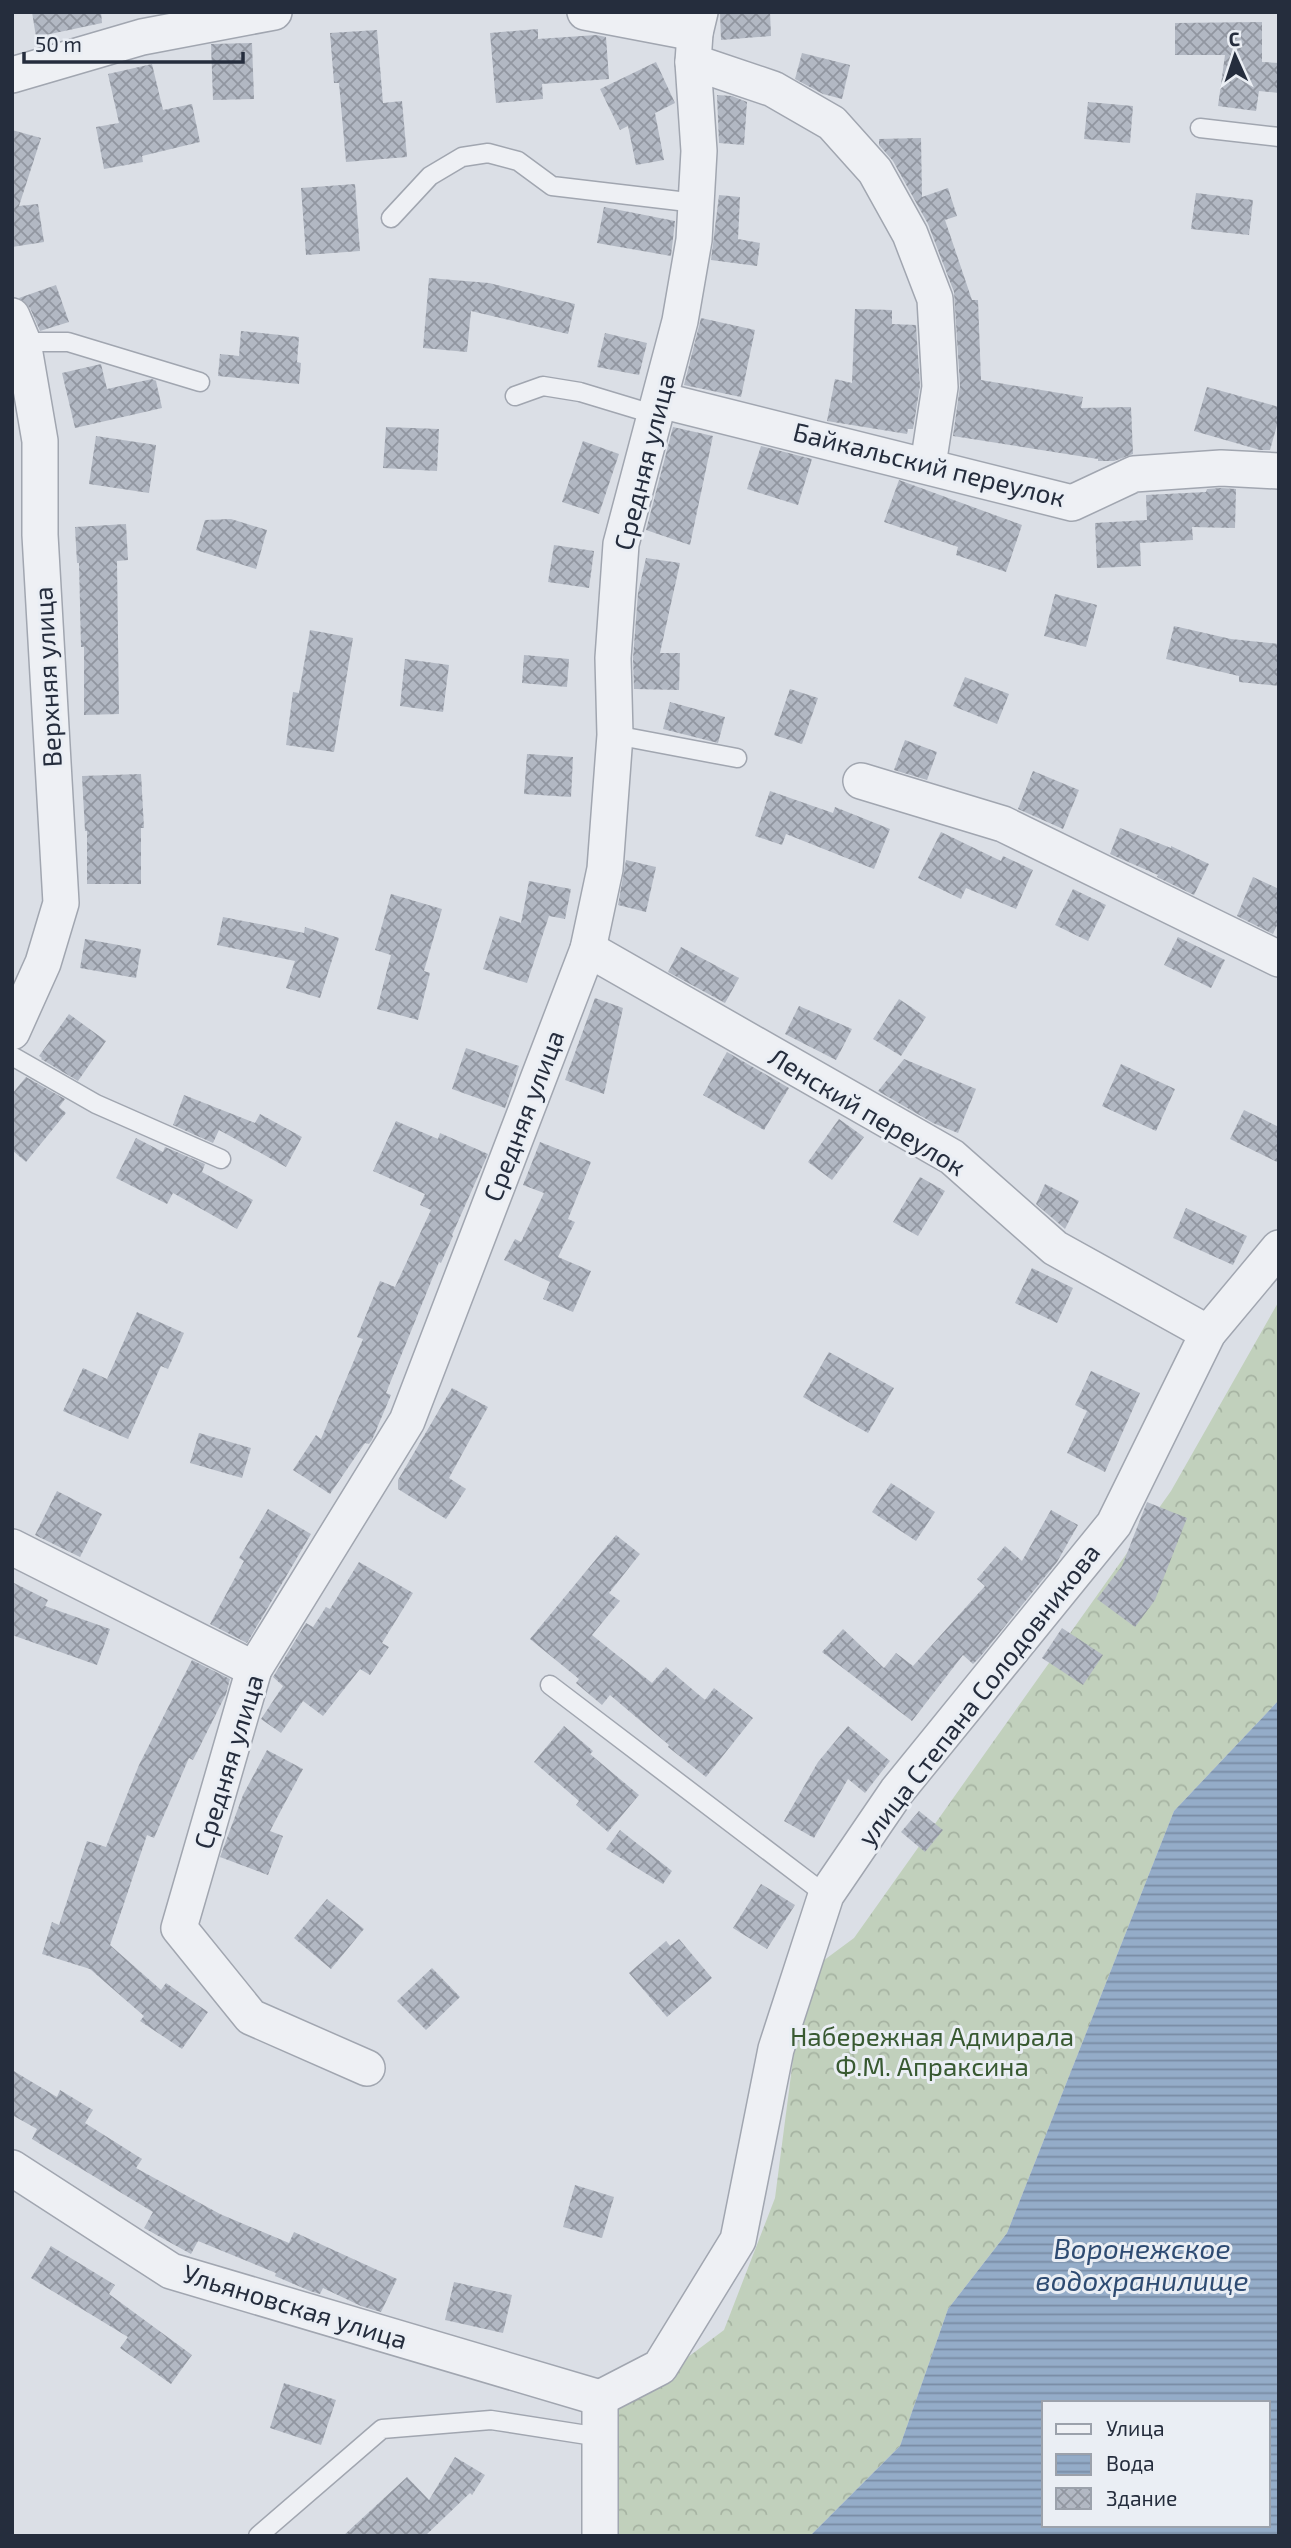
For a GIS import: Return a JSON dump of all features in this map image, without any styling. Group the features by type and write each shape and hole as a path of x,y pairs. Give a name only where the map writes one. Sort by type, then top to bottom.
{"street":[{"path":"12,75 142,37 274,12"},
{"path":"585,12 696,36 773,89 832,123 875,171 910,234 935,299 940,387 928,465"},
{"name":"Средняя улица","path":"367,2068 251,2017 179,1928 254,1669 407,1421 588,948 605,869 615,735 613,658 621,544 680,321 694,240 699,151 696,36"},
{"name":"Верхняя улица","path":"12,1032 43,962 61,903 40,535 40,441 18,329"},
{"name":"Байкальский переулок","path":"658,407 928,465 1072,503 1134,474 1222,468 1279,471"},
{"path":"861,781 1003,824 1279,959"},
{"name":"Ленский переулок","path":"588,948 952,1157 1055,1248 1208,1333"},
{"name":"улица Степана Солодовникова","path":"600,2398 660,2367 738,2240 776,2049 826,1895 897,1791 1114,1524 1208,1333 1279,1248"},
{"path":"12,1547 254,1669"},
{"name":"Ульяновская улица","path":"12,2168 171,2271 600,2398"},
{"path":"600,2398 600,2536"}],"lane":[{"path":"1200,128 1279,137"},
{"path":"391,218 430,176 462,157 488,153 518,161 552,186 696,203"},
{"path":"18,329 200,382"},
{"path":"515,396 543,386 658,407"},
{"path":"615,735 737,758"},
{"path":"12,1056 96,1104 221,1159"},
{"path":"550,1685 826,1895"},
{"path":"258,2536 382,2429 491,2420 600,2437"}],"green space":[{"name":"Набережная Адмирала Ф.М. Апраксина","path":"1279,1301 1279,1700 1174,1811 1007,2233 948,2309 900,2446 810,2536 607,2536 608,2417 724,2330 775,2198 804,1975 854,1938 1171,1491"}],"water":[{"name":"Воронежское водохранилище","path":"1279,1700 1279,2536 810,2536 900,2446 948,2309 1007,2233 1174,1811"}],"building":[{"path":"32,12 101,12 102,23 36,37"},
{"path":"720,12 770,12 771,36 721,40"},
{"path":"1262,22 1262,62 1279,63 1279,93 1259,91 1256,111 1218,106 1225,55 1175,55 1175,23"},
{"path":"538,29 538,39 596,35 606,37 609,79 542,84 543,99 496,103 490,33"},
{"path":"377,30 383,103 402,101 407,157 346,162 339,83 334,83 330,33"},
{"path":"252,43 254,99 213,100 211,44"},
{"path":"802,53 850,65 842,99 823,94 795,79"},
{"path":"656,62 675,103 655,113 664,160 636,165 628,126 620,130 600,89"},
{"path":"152,64 163,110 192,104 200,142 142,156 143,162 104,169 96,127 119,123 108,74"},
{"path":"717,95 732,96 747,102 744,145 719,143"},
{"path":"1088,102 1133,106 1130,143 1084,139"},
{"path":"12,130 41,138 19,206 38,204 44,242 12,247"},
{"path":"921,138 922,197 948,188 957,216 945,220 972,300 978,300 981,380 1083,397 1081,408 1131,407 1133,454 1114,461 1098,461 953,436 960,386 954,292 928,224 893,161 879,145 879,139"},
{"path":"355,184 360,251 306,255 301,188"},
{"path":"1196,193 1253,200 1249,235 1191,229"},
{"path":"719,195 740,197 738,239 760,243 757,266 711,260"},
{"path":"604,207 675,221 671,256 597,243"},
{"path":"429,278 489,283 575,304 568,334 471,311 467,352 423,348"},
{"path":"56,285 69,322 40,331 30,308 19,298"},
{"path":"855,309 892,310 892,324 916,325 920,386 913,429 908,429 907,434 827,421 835,379 852,383"},
{"path":"701,318 755,330 741,397 684,385"},
{"path":"241,331 299,337 299,384 218,376 220,354 239,356"},
{"path":"605,333 647,343 639,375 597,367"},
{"path":"101,364 107,389 152,379 156,381 162,408 75,428 62,373"},
{"path":"1207,387 1279,407 1279,418 1270,450 1260,450 1194,431"},
{"path":"386,427 439,429 437,471 383,468"},
{"path":"673,427 713,436 690,545 646,530"},
{"path":"96,436 156,445 149,493 89,484"},
{"path":"583,441 619,454 599,514 562,502"},
{"path":"761,446 812,459 798,505 747,489"},
{"path":"899,480 1022,525 1006,572 956,555 958,547 884,522"},
{"path":"1207,489 1236,489 1235,528 1192,527 1193,540 1140,543 1141,566 1097,568 1095,523 1147,520 1146,495 1206,492"},
{"path":"231,519 267,530 256,569 196,550 205,520"},
{"path":"126,524 128,560 117,561 119,714 84,715 84,647 81,647 79,563 75,527"},
{"path":"554,545 594,551 589,588 548,582"},
{"path":"646,558 680,563 660,653 680,653 679,690 634,689 633,658 638,593"},
{"path":"1055,594 1097,605 1086,647 1044,636"},
{"path":"1174,626 1231,639 1279,644 1279,686 1239,682 1239,676 1166,659"},
{"path":"310,630 353,638 334,752 286,745 293,692 299,693"},
{"path":"524,655 569,659 567,687 522,683"},
{"path":"405,659 449,665 443,712 400,706"},
{"path":"965,677 1009,694 997,724 953,706"},
{"path":"790,689 818,698 802,744 774,735"},
{"path":"670,702 725,717 718,743 663,729"},
{"path":"905,740 937,752 927,780 894,770"},
{"path":"527,754 573,757 571,797 524,794"},
{"path":"1033,771 1079,790 1063,829 1018,809"},
{"path":"141,774 144,828 141,828 141,884 87,884 87,831 82,776"},
{"path":"770,791 833,813 835,807 890,829 874,869 786,834 782,845 755,836"},
{"path":"1120,828 1171,846 1209,864 1194,895 1157,877 1158,875 1110,854"},
{"path":"941,832 1001,861 1003,856 1033,870 1016,909 966,888 961,899 918,878"},
{"path":"626,860 656,867 646,912 618,905"},
{"path":"1253,877 1279,889 1279,921 1273,934 1237,916"},
{"path":"529,881 571,889 565,919 549,916 527,983 483,969 500,916 521,923"},
{"path":"1073,889 1106,905 1088,941 1055,925"},
{"path":"391,894 442,909 424,971 430,973 418,1020 377,1009 391,955 375,950"},
{"path":"223,917 304,933 305,927 339,938 320,998 286,988 295,961 217,945"},
{"path":"1178,937 1225,960 1211,988 1164,965"},
{"path":"85,939 141,949 136,978 80,968"},
{"path":"681,947 739,978 725,1003 668,972"},
{"path":"595,998 623,1008 604,1094 565,1080"},
{"path":"899,999 926,1017 901,1056 873,1039"},
{"path":"799,1006 852,1029 836,1060 785,1034"},
{"path":"69,1014 106,1041 78,1081 39,1056"},
{"path":"466,1048 519,1066 505,1108 452,1089"},
{"path":"727,1052 789,1088 764,1130 703,1095"},
{"path":"904,1059 976,1089 958,1133 933,1123 878,1091"},
{"path":"1121,1064 1175,1089 1156,1131 1102,1106"},
{"path":"26,1077 65,1099 59,1107 66,1113 26,1162 12,1150 12,1094"},
{"path":"184,1095 255,1123 260,1114 302,1137 286,1167 219,1130 213,1143 173,1125"},
{"path":"1244,1110 1279,1127 1279,1163 1230,1139"},
{"path":"839,1119 864,1137 832,1180 808,1162"},
{"path":"396,1121 438,1139 440,1133 488,1154 441,1263 439,1262 386,1393 391,1395 372,1440 369,1444 365,1443 330,1494 293,1470 316,1435 321,1439 363,1339 357,1337 380,1281 395,1287 431,1210 420,1205 425,1194 373,1171"},
{"path":"136,1138 163,1152 165,1147 205,1164 202,1172 253,1200 237,1229 173,1193 167,1204 116,1178"},
{"path":"540,1142 591,1162 568,1219 575,1222 558,1257 591,1271 573,1312 543,1299 550,1282 504,1260 515,1239 521,1242 544,1193 523,1185"},
{"path":"920,1177 945,1191 918,1236 893,1222"},
{"path":"1045,1184 1079,1201 1065,1229 1036,1204"},
{"path":"1186,1208 1247,1236 1233,1265 1173,1238"},
{"path":"1032,1268 1073,1288 1057,1323 1015,1303"},
{"path":"137,1312 184,1333 168,1369 161,1366 128,1439 63,1411 83,1368 107,1379"},
{"path":"829,1352 894,1388 868,1433 803,1397"},
{"path":"1091,1371 1140,1393 1105,1472 1067,1453 1087,1411 1075,1405"},
{"path":"452,1388 488,1407 449,1478 466,1489 446,1519 398,1489 398,1480"},
{"path":"199,1433 251,1448 242,1478 190,1463"},
{"path":"891,1483 935,1512 916,1541 872,1512"},
{"path":"57,1491 102,1514 80,1557 35,1535"},
{"path":"1147,1502 1187,1518 1155,1600 1135,1627 1097,1599 1122,1566"},
{"path":"268,1509 311,1534 247,1643 210,1624 244,1561 239,1558"},
{"path":"1051,1510 1078,1525 1057,1562 980,1657 973,1664 963,1655 912,1721 822,1652 843,1629 884,1668 896,1653 913,1666 985,1586 977,1579 1005,1546 1022,1561"},
{"path":"616,1535 640,1554 609,1593 620,1601 592,1635 652,1683 666,1667 705,1700 714,1688 753,1718 706,1777 610,1695 602,1705 576,1683 579,1679 530,1639"},
{"path":"359,1562 413,1593 382,1643 389,1647 370,1675 360,1669 323,1716 303,1701 281,1733 261,1719 283,1686 273,1677 306,1623 313,1627 326,1607 330,1609"},
{"path":"12,1582 48,1600 45,1606 110,1629 97,1665 12,1635"},
{"path":"1062,1628 1103,1655 1083,1685 1042,1658"},
{"path":"192,1660 230,1679 226,1694 193,1760 189,1758 154,1838 147,1835 110,1945 161,1990 166,1983 208,2012 182,2049 140,2021 144,2016 90,1969 42,1954 52,1922 59,1925 87,1841 106,1847 139,1765"},
{"path":"564,1726 593,1751 590,1754 639,1795 608,1832 576,1805 579,1801 534,1762"},
{"path":"848,1726 890,1761 865,1793 848,1779 814,1838 784,1821 818,1762"},
{"path":"267,1750 303,1769 270,1831 283,1836 268,1875 220,1857 243,1795"},
{"path":"919,1811 943,1830 925,1852 901,1832"},
{"path":"620,1830 672,1871 663,1884 606,1849"},
{"path":"761,1884 795,1905 767,1949 733,1928"},
{"path":"327,1899 364,1929 331,1969 294,1938"},
{"path":"679,1939 712,1978 667,2017 629,1973 666,1941 670,1946"},
{"path":"432,1968 460,1997 426,2030 397,2001"},
{"path":"12,2070 57,2097 60,2090 93,2110 85,2123 142,2159 136,2168 220,2214 289,2243 294,2232 397,2279 381,2312 361,2306 323,2288 320,2294 310,2291 275,2276 276,2273 198,2241 191,2254 144,2228 153,2212 32,2139 37,2129 12,2115"},
{"path":"575,2185 614,2197 602,2238 563,2227"},
{"path":"51,2246 115,2285 109,2294 192,2355 171,2384 120,2348 128,2337 31,2278"},
{"path":"454,2282 512,2295 503,2333 445,2320"},
{"path":"284,2383 336,2400 321,2445 270,2428"},
{"path":"455,2457 485,2475 472,2495 470,2493 425,2536 343,2536 407,2477 429,2500"}]}
